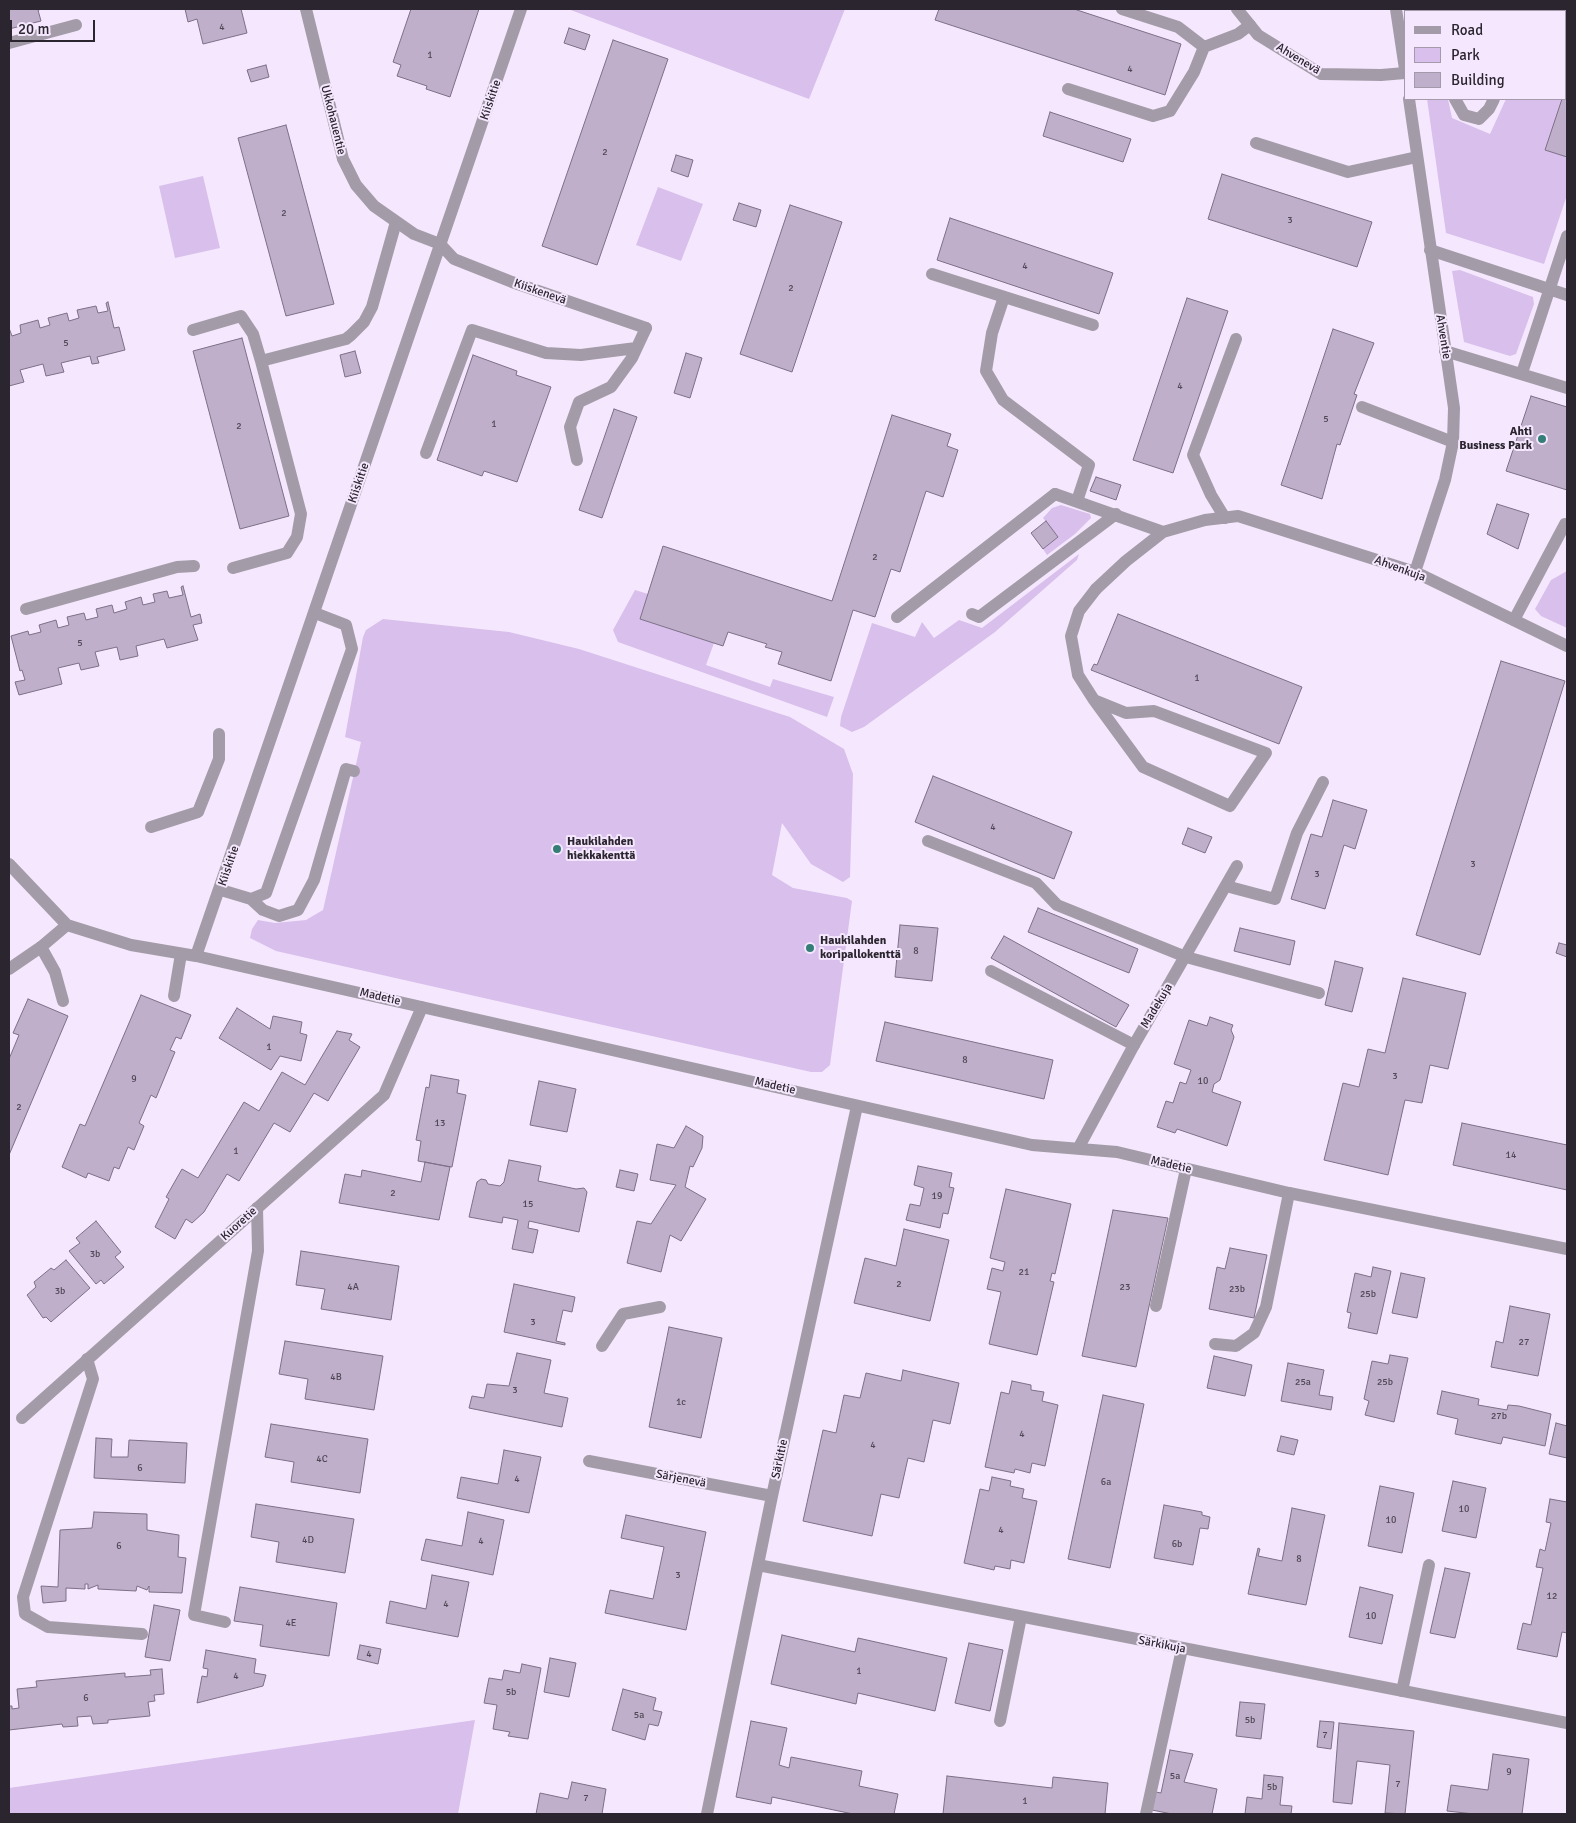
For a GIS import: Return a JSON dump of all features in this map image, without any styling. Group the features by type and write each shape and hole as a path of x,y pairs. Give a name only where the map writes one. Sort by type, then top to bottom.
{"street":[{"name":"Ukkohauentie","path":"306,9 344,160 362,192 374,206 396,222 414,234 440,244"},
{"name":"Kiiskitie","path":"196,956 221,890 521,9"},
{"path":"1122,9 1178,27 1204,47"},
{"name":"Ahvenevä","path":"1237,9 1258,35 1321,74 1381,75 1404,71"},
{"path":"1396,9 1404,64"},
{"path":"9,43 76,25"},
{"path":"1068,90 1153,116 1170,111 1194,72 1204,47 1238,34 1250,25"},
{"name":"Ahventie","path":"1409,100 1454,408 1453,442 1445,480 1415,572"},
{"path":"1456,100 1464,116 1479,119 1489,110 1494,100"},
{"path":"1256,144 1348,172 1417,157"},
{"path":"261,361 346,339 364,322 372,307 396,222"},
{"path":"1522,373 1567,236"},
{"name":"Kiiskenevä","path":"440,244 454,259 478,269 646,328 636,348"},
{"path":"1430,250 1567,295"},
{"path":"932,274 1092,326"},
{"path":"1004,297 992,332 986,371 1003,400 1088,465 1077,501"},
{"path":"193,330 242,316 253,334 302,514 297,537 287,553 233,568"},
{"path":"426,453 472,330 546,353 582,355 636,348"},
{"path":"1225,518 1211,495 1193,455 1236,339"},
{"path":"577,460 570,427 580,402 612,387 636,348"},
{"path":"1445,351 1567,388"},
{"path":"1362,407 1453,442"},
{"path":"897,616 1056,494 1163,532"},
{"path":"972,614 979,617 1116,514"},
{"name":"Ahvenkuja","path":"1094,700 1126,713 1154,711 1266,753 1230,806 1144,767 1094,700 1078,675 1071,636 1079,610 1096,589 1126,561 1163,532 1205,520 1238,516 1415,572 1567,646"},
{"path":"1514,620 1565,524 1567,524"},
{"path":"26,609 177,567 194,566"},
{"path":"251,899 266,893 352,649 346,625 315,613"},
{"path":"151,827 198,812 219,758 219,734"},
{"path":"221,890 251,899 263,910 280,916 298,910 314,880 346,769 354,771"},
{"path":"1226,886 1275,899 1297,833 1324,782"},
{"path":"928,841 1036,883 1057,905 1186,957 1319,993"},
{"name":"Madetie","path":"9,864 67,925 131,945 196,956 1032,1145 1116,1152 1289,1193 1567,1249"},
{"name":"Madekuja","path":"1078,1148 1134,1045 1237,866"},
{"path":"9,969 42,947 67,925"},
{"path":"42,947 55,972 63,1001"},
{"path":"174,996 182,954"},
{"path":"991,970 1134,1045"},
{"name":"Kuoretie","path":"22,1418 384,1095 422,1007"},
{"name":"Särkitie","path":"708,1814 772,1496 857,1106"},
{"path":"1156,1306 1186,1169"},
{"path":"1215,1344 1236,1346 1254,1333 1266,1307 1289,1193"},
{"path":"225,1622 194,1615 258,1250 257,1208"},
{"path":"602,1346 623,1314 660,1307"},
{"path":"87,1359 93,1379 23,1597 25,1614 48,1627 142,1634"},
{"name":"Särjenevä","path":"589,1461 772,1496"},
{"name":"Särkikuja","path":"758,1565 1567,1723"},
{"path":"1402,1691 1430,1565"},
{"path":"1000,1720 1021,1617"},
{"path":"1146,1814 1182,1648"}],"green space":[{"path":"568,9 845,9 809,99"},
{"path":"1427,100 1448,100 1452,118 1490,134 1506,100 1562,100 1545,150 1567,157 1567,195 1544,264 1446,233"},
{"path":"203,176 220,248 175,258 159,186"},
{"path":"658,187 703,204 681,261 636,245"},
{"path":"1460,270 1533,297 1534,304 1516,354 1510,356 1464,342 1452,271"},
{"path":"1061,505 1090,514 1091,518 1075,534 1047,555 1043,549 1058,537 1043,518 1052,508"},
{"path":"1079,554 1077,560 995,632 864,727 852,732 840,726 841,717 872,623 915,637 922,622 934,638 959,620 982,628"},
{"path":"1567,571 1567,628 1541,616 1535,609 1551,580"},
{"path":"635,590 648,594 640,619 714,643 706,665 770,687 773,679 834,697 827,717 618,642 613,630"},
{"name":"Haukilahden hiekkakenttä","path":"383,619 509,632 579,649 790,717 844,749 853,774 850,877 843,882 811,864 782,823 772,875 793,888 847,898 852,901 830,1065 822,1072 811,1072 276,951 250,938 252,929 258,920 275,923 306,920 323,910 361,742 345,737 363,637 366,630"},
{"path":"475,1720 458,1814 9,1814 9,1788"}],"building":[{"path":"9,9 43,9 38,10 41,21 9,29"},
{"path":"185,9 241,9 247,33 203,44 197,19 188,22"},
{"path":"411,9 479,9 450,97 426,89 427,86 397,76 401,65 393,62"},
{"path":"939,9 1074,9 1181,44 1165,95 935,20"},
{"path":"569,28 590,35 585,50 564,43"},
{"path":"613,40 668,59 597,265 542,246"},
{"path":"266,65 269,77 251,82 247,70"},
{"path":"1567,82 1567,157 1545,150 1562,100 1566,100"},
{"path":"1050,112 1131,139 1123,162 1043,136"},
{"path":"286,125 334,304 286,316 238,138"},
{"path":"676,155 693,160 688,177 671,171"},
{"path":"1222,174 1372,222 1357,267 1208,219"},
{"path":"739,203 761,210 756,227 733,220"},
{"path":"790,205 842,222 792,372 740,354"},
{"path":"950,218 1113,273 1099,314 937,260"},
{"path":"1187,298 1228,311 1173,473 1133,460"},
{"path":"108,302 114,328 119,327 125,350 97,357 99,363 92,364 90,356 61,363 64,372 46,376 43,364 20,370 24,382 9,386 9,328 12,336 21,333 20,325 38,320 40,328 50,325 48,318 67,313 69,321 79,318 77,310 96,306 98,313 108,311 106,303"},
{"path":"1333,329 1374,343 1354,394 1357,395 1340,445 1337,444 1322,499 1281,485"},
{"path":"242,338 289,516 240,529 193,351"},
{"path":"355,351 361,373 345,377 340,355"},
{"path":"686,353 702,358 690,398 674,393"},
{"path":"473,355 517,371 516,375 551,387 517,482 484,471 482,476 437,460"},
{"name":"Ahti Business Park","path":"1531,396 1567,407 1567,490 1506,471"},
{"path":"614,409 637,417 602,518 579,510"},
{"path":"892,415 951,434 947,446 958,450 943,497 926,491 900,572 891,569 875,617 853,610 831,681 778,664 782,652 765,647 767,644 728,632 723,646 640,619 663,546 832,601"},
{"path":"1096,477 1121,485 1116,500 1090,491"},
{"path":"1497,504 1529,514 1518,549 1487,534"},
{"path":"1046,521 1058,537 1043,549 1031,533"},
{"path":"183,586 191,617 200,614 202,623 193,625 198,640 167,648 164,639 136,646 138,656 120,660 117,647 95,652 99,666 81,670 79,663 58,668 62,684 19,695 15,682 25,680 22,670 20,671 11,636 28,631 29,635 41,632 39,625 56,620 58,628 69,625 67,617 84,613 86,620 98,617 96,609 112,605 114,613 127,609 125,602 141,597 143,605 155,602 153,594 167,591 169,598 183,595 181,587"},
{"path":"1118,614 1302,687 1279,744 1091,670 1094,664 1097,665"},
{"path":"1501,661 1565,681 1480,955 1416,935"},
{"path":"933,776 1072,832 1054,879 915,822"},
{"path":"1333,800 1367,810 1355,849 1344,845 1325,909 1291,899 1311,834 1322,837"},
{"path":"1188,828 1212,837 1205,853 1182,844"},
{"path":"1038,908 1138,949 1129,973 1028,932"},
{"path":"900,925 938,928 932,981 895,977"},
{"path":"1240,928 1295,941 1290,965 1234,951"},
{"path":"1004,936 1129,1005 1116,1027 991,958"},
{"path":"1559,943 1567,945 1567,957 1556,953"},
{"path":"1335,961 1363,968 1352,1012 1325,1005"},
{"path":"1403,978 1466,993 1448,1069 1430,1065 1422,1103 1405,1100 1388,1175 1324,1160 1343,1083 1359,1087 1368,1049 1385,1053"},
{"path":"141,995 191,1015 181,1039 176,1037 170,1050 175,1052 156,1098 151,1095 139,1123 144,1126 134,1150 128,1147 119,1169 114,1167 109,1181 88,1173 86,1178 62,1167 80,1124 85,1126"},
{"path":"28,999 68,1016 9,1155 9,1059 19,1035 13,1033"},
{"path":"237,1008 270,1029 273,1016 302,1022 300,1033 307,1035 301,1061 280,1056 271,1070 219,1038"},
{"path":"1210,1017 1233,1025 1231,1030 1234,1037 1220,1080 1214,1084 1212,1092 1241,1102 1227,1146 1177,1129 1175,1133 1157,1127 1166,1101 1173,1103 1180,1082 1186,1084 1191,1070 1174,1064 1189,1020 1207,1026"},
{"path":"885,1022 1053,1060 1044,1099 876,1061"},
{"path":"337,1031 352,1034 349,1040 360,1047 328,1101 314,1093 290,1132 274,1123 239,1181 227,1174 204,1212 192,1223 186,1219 175,1239 155,1227 169,1199 166,1197 182,1169 198,1178 244,1102 259,1111 282,1072 305,1085"},
{"path":"431,1075 459,1080 457,1093 466,1095 452,1167 418,1161 421,1141 416,1140 426,1087 429,1088"},
{"path":"539,1081 576,1089 567,1132 530,1125"},
{"path":"1462,1123 1567,1145 1567,1190 1453,1165"},
{"path":"686,1126 703,1136 702,1148 693,1167 690,1166 685,1187 706,1199 681,1241 670,1235 661,1272 627,1263 637,1221 651,1224 676,1185 650,1180 657,1144 674,1148"},
{"path":"509,1160 541,1166 538,1181 576,1189 584,1188 587,1192 579,1232 529,1221 528,1228 538,1230 533,1253 512,1249 518,1220 503,1217 502,1223 469,1217 477,1182 481,1179 486,1180 488,1184 500,1186 504,1182"},
{"path":"425,1162 450,1167 439,1220 339,1203 345,1174 361,1177 362,1170 421,1182"},
{"path":"918,1166 952,1173 949,1187 954,1188 948,1214 943,1213 940,1228 906,1220 910,1204 920,1206 924,1188 914,1185"},
{"path":"620,1170 638,1174 634,1191 616,1187"},
{"path":"1006,1189 1071,1204 1055,1274 1052,1273 1050,1281 1054,1282 1037,1355 989,1344 1001,1292 987,1289 992,1268 1003,1271 1005,1262 990,1258"},
{"path":"1113,1210 1168,1218 1136,1367 1082,1356"},
{"path":"96,1221 121,1252 115,1257 124,1267 104,1284 101,1280 96,1284 69,1251 80,1243 76,1238"},
{"path":"904,1229 949,1240 930,1321 854,1303 865,1258 896,1266"},
{"path":"1230,1248 1267,1255 1254,1318 1209,1309 1217,1267 1225,1269"},
{"path":"301,1251 399,1266 391,1320 321,1309 325,1289 296,1285"},
{"path":"66,1260 90,1288 51,1322 46,1317 43,1318 27,1295 36,1287 34,1282 51,1268 54,1270"},
{"path":"1373,1267 1391,1271 1377,1334 1348,1328 1351,1313 1347,1312 1355,1273 1371,1277"},
{"path":"1401,1273 1425,1278 1417,1318 1392,1313"},
{"path":"514,1284 575,1297 572,1312 563,1310 556,1341 565,1343 565,1345 504,1332"},
{"path":"1510,1306 1550,1314 1538,1376 1491,1367 1496,1341 1503,1343"},
{"path":"669,1327 722,1338 701,1438 649,1427"},
{"path":"285,1341 383,1356 374,1410 305,1399 308,1379 279,1374"},
{"path":"517,1353 551,1360 544,1393 568,1398 562,1427 469,1408 472,1396 484,1398 487,1384 509,1386"},
{"path":"1390,1355 1408,1358 1394,1422 1365,1415 1369,1401 1364,1399 1372,1361 1388,1364"},
{"path":"1214,1356 1252,1365 1245,1396 1207,1388"},
{"path":"1288,1363 1324,1370 1319,1395 1333,1397 1331,1410 1281,1401"},
{"path":"903,1370 959,1383 950,1424 933,1420 924,1462 908,1458 899,1498 881,1494 872,1536 803,1521 823,1430 836,1433 844,1395 860,1398 866,1373 901,1381"},
{"path":"1012,1381 1031,1385 1031,1390 1044,1392 1042,1401 1058,1405 1045,1466 1032,1463 1030,1473 1015,1469 1014,1473 985,1467 1001,1392 1009,1394"},
{"path":"1442,1391 1479,1399 1478,1405 1507,1410 1508,1405 1519,1406 1551,1414 1545,1446 1503,1437 1501,1444 1455,1434 1458,1419 1437,1414"},
{"path":"1103,1395 1144,1404 1110,1568 1068,1559"},
{"path":"1556,1423 1567,1426 1567,1458 1549,1454"},
{"path":"271,1424 368,1439 360,1493 291,1482 294,1462 265,1457"},
{"path":"1281,1436 1298,1440 1294,1455 1277,1451"},
{"path":"96,1438 112,1439 111,1457 128,1457 129,1440 187,1443 185,1483 94,1478"},
{"path":"504,1450 541,1457 529,1513 457,1498 461,1477 498,1484"},
{"path":"992,1477 1011,1481 1010,1486 1024,1489 1022,1498 1037,1501 1024,1563 1011,1560 1010,1569 995,1566 994,1570 964,1563 980,1489 989,1491"},
{"path":"1453,1481 1486,1488 1476,1538 1442,1531"},
{"path":"1380,1486 1414,1493 1402,1553 1368,1546"},
{"path":"1550,1499 1567,1502 1567,1633 1562,1632 1557,1657 1517,1649 1523,1623 1531,1625 1543,1568 1536,1567 1540,1549 1545,1551 1551,1523 1546,1522"},
{"path":"256,1504 354,1519 345,1573 276,1562 279,1542 251,1537"},
{"path":"1164,1505 1202,1512 1202,1515 1210,1517 1208,1529 1200,1528 1193,1565 1154,1558"},
{"path":"1292,1508 1325,1515 1306,1605 1248,1594 1258,1548 1260,1549 1258,1556 1282,1561"},
{"path":"94,1512 147,1514 147,1530 179,1535 178,1557 186,1558 182,1593 149,1592 149,1586 147,1590 137,1586 136,1591 98,1589 98,1585 88,1589 88,1584 85,1584 85,1589 66,1588 66,1601 43,1603 41,1586 58,1587 60,1530 92,1528"},
{"path":"468,1512 504,1520 493,1575 421,1560 426,1539 462,1546"},
{"path":"626,1515 706,1532 686,1630 605,1613 610,1590 653,1599 664,1547 621,1538"},
{"path":"1445,1568 1470,1573 1455,1638 1430,1633"},
{"path":"432,1575 469,1582 458,1637 386,1623 390,1601 426,1609"},
{"path":"240,1587 337,1603 329,1656 260,1646 263,1625 234,1621"},
{"path":"1360,1587 1393,1595 1382,1644 1349,1637"},
{"path":"154,1605 180,1610 170,1661 145,1657"},
{"path":"782,1635 855,1652 858,1638 947,1658 935,1711 858,1693 856,1704 771,1684"},
{"path":"969,1643 1003,1650 990,1711 955,1703"},
{"path":"360,1645 381,1649 378,1664 357,1659"},
{"path":"206,1650 256,1659 254,1673 266,1675 263,1686 197,1703 202,1676 207,1677 208,1669 203,1668"},
{"path":"550,1658 576,1663 569,1697 544,1692"},
{"path":"522,1664 541,1668 528,1739 508,1736 510,1732 493,1729 497,1705 484,1703 489,1678 502,1680 504,1670 520,1673"},
{"path":"162,1669 164,1694 154,1695 155,1701 148,1702 150,1716 108,1720 108,1723 93,1724 91,1716 77,1717 78,1726 63,1727 62,1724 9,1730 9,1706 12,1706 12,1709 19,1708 17,1689 37,1687 36,1681 125,1673 125,1677 151,1675 150,1670"},
{"path":"623,1689 656,1698 653,1710 662,1712 658,1726 649,1724 645,1740 612,1730"},
{"path":"1240,1702 1265,1704 1261,1739 1236,1736"},
{"path":"751,1721 787,1728 779,1765 789,1768 791,1757 862,1771 859,1786 898,1794 894,1814 853,1814 772,1797 771,1804 736,1797"},
{"path":"1320,1721 1334,1722 1331,1749 1317,1747"},
{"path":"1339,1723 1414,1731 1405,1814 1385,1813 1390,1765 1357,1761 1352,1804 1333,1802"},
{"path":"1170,1750 1193,1754 1184,1782 1217,1789 1212,1814 1172,1814 1152,1810 1156,1792 1161,1793"},
{"path":"1493,1754 1529,1759 1522,1814 1474,1814 1447,1811 1451,1785 1488,1790"},
{"path":"1264,1775 1283,1777 1280,1805 1292,1806 1291,1814 1245,1814 1247,1797 1262,1799"},
{"path":"947,1776 1052,1788 1053,1777 1108,1783 1105,1814 943,1814"},
{"path":"572,1782 606,1789 602,1814 536,1814 540,1793 568,1799"}],"place":[{"name":"Ahti Business Park","path":"1542,439"},
{"name":"Haukilahden hiekkakenttä","path":"557,849"},
{"name":"Haukilahden koripallokenttä","path":"810,948"}]}
